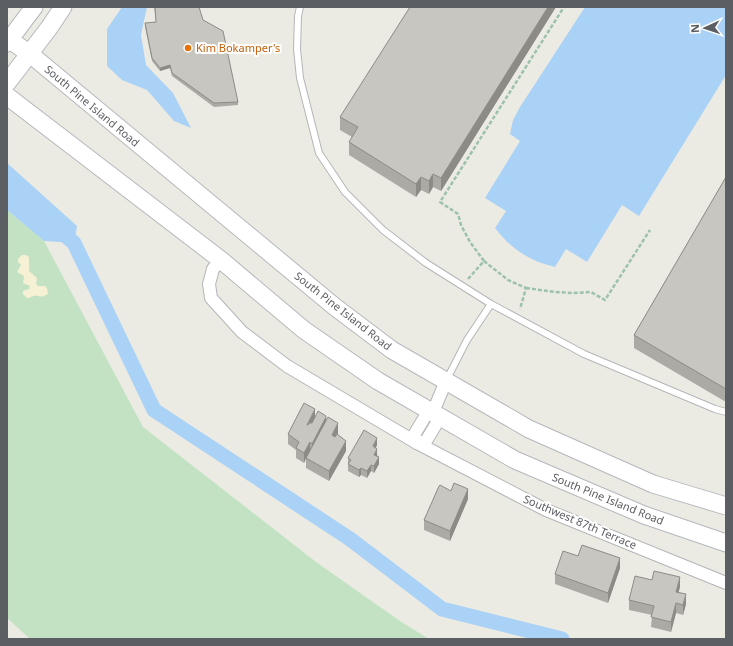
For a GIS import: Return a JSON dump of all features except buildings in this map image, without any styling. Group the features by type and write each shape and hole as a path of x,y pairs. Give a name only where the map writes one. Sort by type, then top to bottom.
{"main road":[{"path":"8,40 34,7"},
{"path":"7,83 30,54 63,7"},
{"name":"South Pine Island Road","path":"8,40 30,54 335,307 392,350 529,429 652,484 726,506"},
{"name":"South Pine Island Road","path":"7,96 221,260 304,330 378,381 515,460 644,515 726,543"}],"street":[{"name":"Southwest 87th Terrace","path":"221,260 213,269 209,284 211,298 242,332 287,366 417,443 546,510 726,583"},
{"path":"417,443 414,435 426,415 433,412 446,380"}],"lane":[{"path":"300,7 298,16 297,49 300,78 319,153 345,192 383,230 426,263 491,304 584,354 707,406 726,412"},
{"path":"446,380 467,340 491,304"}],"path":[{"path":"564,7 440,202 458,214 461,226 467,238 484,261 508,280 526,288 555,292 591,292 605,300 650,230"},
{"path":"468,280 484,261"},
{"path":"520,312 526,288"}],"green space":[{"path":"7,210 44,241 143,427 316,562 400,621 429,639 30,639 7,618"}],"sand":[{"path":"22,255 29,257 29,271 37,278 36,284 38,286 45,286 47,288 48,294 41,297 33,296 27,298 23,294 23,291 29,289 30,286 23,283 24,276 17,272 21,265 18,262 18,259"}],"water":[{"path":"122,7 147,7 141,35 146,65 173,93 191,128 174,121 147,90 122,80 107,66 107,29"},
{"path":"585,7 726,7 726,75 639,216 622,205 587,262 566,249 555,267 529,258 507,242 495,228 506,211 485,198 520,141 510,134 513,120"},
{"path":"7,163 77,226 74,243 44,241 7,210"}],"waterway":[{"path":"59,230 74,243 154,410 350,539 442,609 562,639"}],"place":[{"name":"Kim Bokamper's","path":"188,48"}]}
